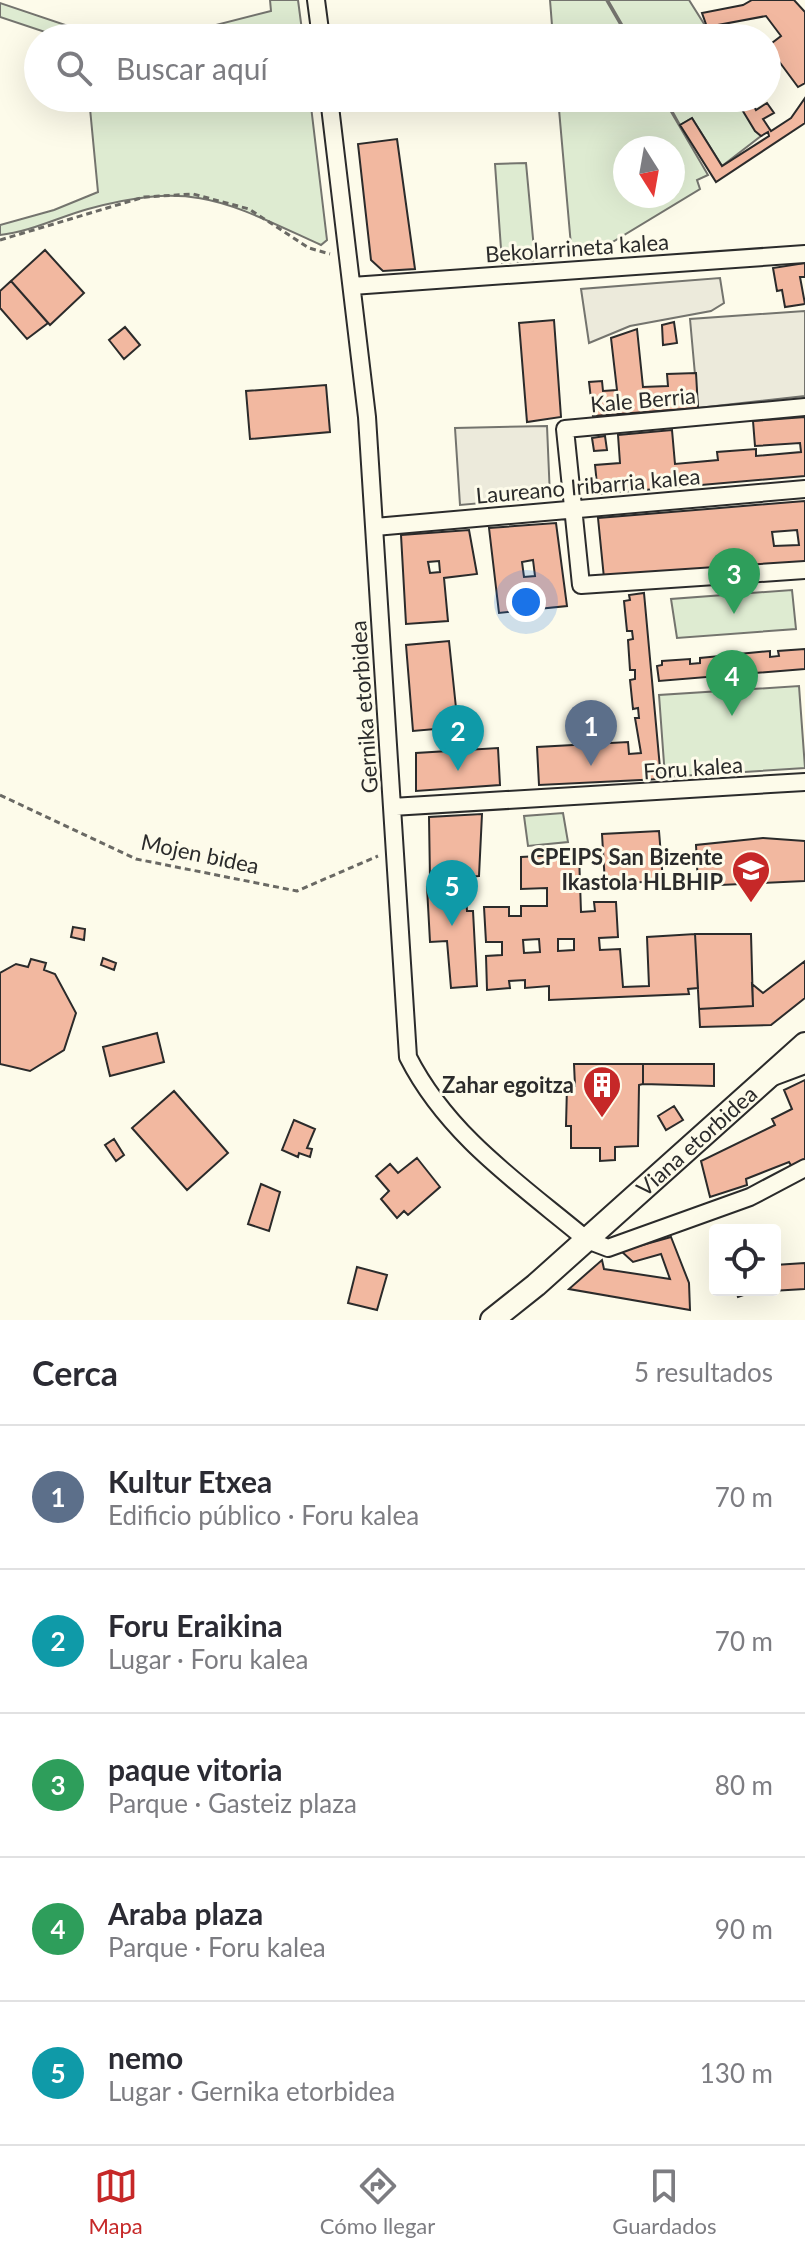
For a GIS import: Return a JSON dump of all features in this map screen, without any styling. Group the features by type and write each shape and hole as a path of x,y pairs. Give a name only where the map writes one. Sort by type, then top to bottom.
{"street":[{"path":"317,0 320,24"},
{"name":"Gernika etorbidea","path":"331,112 352,286 375,527 408,1057 426,1094 462,1135 587,1240"},
{"name":"Bekolarrineta kalea","path":"352,286 805,254"},
{"name":"Kale Berria","path":"805,407 565,429 581,585 805,570"},
{"name":"Laureano Iribarria kalea","path":"375,527 805,489"},
{"name":"Foru kalea","path":"392,807 805,782"},
{"name":"Viana etorbidea","path":"492,1320 587,1240 805,1044"},
{"path":"764,1081 805,1065"},
{"path":"587,1240 608,1248 750,1197 805,1168"}],"path":[{"path":"0,240 144,197 193,194 249,209 309,248 349,259"},
{"name":"Mojen bidea","path":"0,795 136,859 297,891 396,848"}],"green space":[{"path":"270,0 298,0 301,24 220,24 271,11"},
{"path":"550,0 606,0 620,24 552,24"},
{"path":"608,0 689,0 704,24 622,24"},
{"path":"0,3 62,24 24,25 0,17"},
{"path":"90,112 312,112 327,240 321,245 234,207 184,196 125,200 0,235 0,225 54,210 98,192"},
{"path":"559,112 671,112 708,175 697,180 700,189 685,198 685,136 613,136 613,208 669,208 591,255 572,257"},
{"path":"673,112 745,112 761,136 722,166 692,118 680,125"},
{"path":"526,163 535,260 502,263 495,164"},
{"path":"792,590 796,629 677,638 671,599"},
{"path":"799,686 805,768 665,777 659,695"},
{"path":"563,813 568,842 528,846 524,816"}],"shaded area":[{"path":"720,278 724,303 711,311 630,326 589,343 581,289"},
{"path":"805,311 805,396 698,408 690,319"},
{"path":"547,426 550,497 460,505 455,428"}],"building":[{"path":"752,0 794,0 805,12 805,83 798,87 781,64 781,24 772,24 766,16 706,24 702,13 743,5"},
{"path":"805,98 805,123 716,182 680,125 692,118 722,166 769,136 768,132 761,136 743,112 773,112 763,119 771,131 791,118"},
{"path":"397,139 415,269 383,271 371,260 358,144"},
{"path":"45,250 84,293 50,325 11,281"},
{"path":"805,263 805,277 800,277 805,304 785,307 782,290 777,291 773,268"},
{"path":"11,281 48,323 27,339 0,308 0,291"},
{"path":"554,320 561,417 527,422 519,323"},
{"path":"674,322 677,343 663,345 662,325"},
{"path":"125,327 140,345 124,359 109,340"},
{"path":"637,329 643,387 668,386 667,374 696,373 698,408 593,416 589,382 602,381 603,391 617,390 611,338"},
{"path":"326,385 330,432 250,439 246,391"},
{"path":"805,417 805,476 598,494 595,465 620,463 618,435 672,430 675,464 718,460 717,452 756,449 756,456 801,452 800,443 755,446 753,421"},
{"path":"605,436 607,450 594,451 592,438"},
{"path":"805,501 805,562 604,578 598,518","holes":["797,530 799,545 774,546 772,532"]},
{"path":"556,523 567,606 499,613 489,528","holes":["533,560 535,576 524,577 522,562"]},
{"path":"469,530 477,574 444,578 448,621 406,624 401,535","holes":["439,561 440,572 430,573 428,562"]},
{"path":"644,593 661,779 539,785 537,747 628,742 629,754 641,753 635,718 639,718 638,708 633,709 630,680 635,679 635,670 630,670 628,640 633,639 632,631 627,631 624,601 630,600 629,595"},
{"path":"449,641 458,727 413,731 406,645"},
{"path":"805,649 805,669 659,681 657,666 662,665 662,661 690,659 690,664 700,663 700,658 730,655 730,659 739,659 739,654 770,651 770,657 779,656 778,651"},
{"path":"498,748 500,785 416,791 416,753"},
{"path":"482,814 479,876 430,879 429,817"},
{"path":"659,831 663,881 605,884 602,834"},
{"path":"763,838 805,841 805,881 698,886 696,845"},
{"path":"579,854 581,912 595,911 594,902 616,902 618,937 599,938 600,950 620,949 623,987 649,986 647,937 695,934 698,988 688,989 689,994 549,1000 549,986 525,988 525,980 509,981 510,988 487,990 486,956 502,955 502,942 486,942 484,907 509,907 509,916 521,916 521,906 547,906 547,888 521,889 521,857","holes":["539,939 540,952 524,953 523,940","558,939 574,939 574,950 558,951"]},
{"path":"465,884 467,911 473,911 477,986 451,988 447,941 430,942 427,887"},
{"path":"73,927 85,929 84,940 71,937"},
{"path":"695,934 751,934 753,1006 699,1009"},
{"path":"103,958 116,963 114,970 101,965"},
{"path":"31,959 46,963 44,970 55,974 76,1013 64,1050 30,1071 0,1064 0,973 16,964 28,967"},
{"path":"805,961 805,998 771,1025 700,1027 699,1009 753,1006 752,984 763,993"},
{"path":"157,1033 164,1062 110,1076 103,1047"},
{"name":"Zahar egoitza","path":"574,1064 643,1064 643,1084 639,1085 638,1146 615,1147 615,1160 600,1161 600,1148 571,1148 571,1126 566,1126 567,1086 575,1086"},
{"path":"643,1064 714,1064 714,1086 643,1084"},
{"path":"805,1080 805,1162 792,1167 789,1162 746,1179 747,1185 710,1197 701,1161 775,1125 772,1119 792,1109 784,1090"},
{"path":"174,1091 228,1153 187,1190 132,1128"},
{"path":"674,1106 683,1120 666,1130 658,1116"},
{"path":"294,1120 315,1129 307,1148 312,1149 310,1157 299,1153 298,1157 282,1150"},
{"path":"114,1139 124,1155 116,1161 105,1145"},
{"path":"417,1158 440,1187 408,1215 404,1211 397,1218 381,1199 389,1191 376,1176 390,1164 398,1173"},
{"path":"261,1184 280,1192 269,1231 248,1224"},
{"path":"671,1237 689,1283 690,1310 569,1289 602,1260 604,1269 670,1279 661,1254 633,1262 621,1251"},
{"path":"805,1263 805,1289 781,1290 781,1265"},
{"path":"357,1267 387,1275 377,1310 348,1303"}],"place":[{"name":"paque vitoria","path":"734,614"},
{"name":"Araba plaza","path":"732,716"},
{"name":"Kultur Etxea","path":"591,766"},
{"name":"Foru Eraikina","path":"458,771"},
{"name":"CPEIPS San Bizente Ikastola HLBHIP","path":"751,904"},
{"name":"nemo","path":"452,926"},
{"name":"Zahar egoitza","path":"602,1119"}]}
